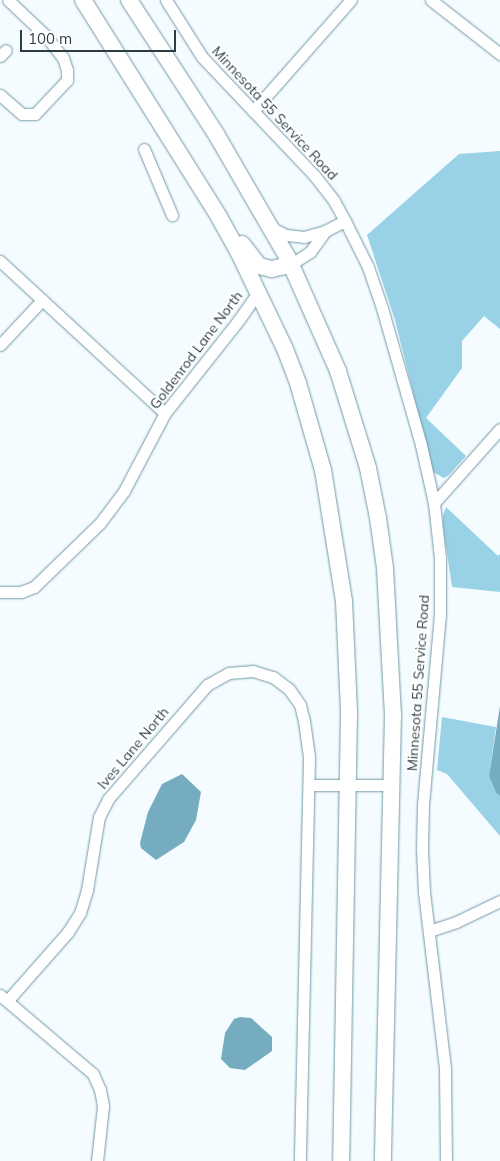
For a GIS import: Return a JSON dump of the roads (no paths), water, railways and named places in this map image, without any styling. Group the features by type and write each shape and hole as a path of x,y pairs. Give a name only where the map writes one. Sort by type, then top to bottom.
{"highway":[{"path":"84,0 219,217 258,292 285,349 298,383 324,470 344,600 349,713 341,1161"},
{"path":"129,0 216,134 290,265 338,371 366,460 378,518 385,568 391,666 391,785 383,1161"},
{"path":"182,158 190,160 196,167 244,247 259,266 272,269 290,265"}],"street":[{"path":"0,95 22,114 35,114 67,80 67,70 63,58 46,36 8,0"},
{"name":"Minnesota 55 Service Road","path":"166,0 202,57 314,175 334,201 345,220 368,267 382,308 421,445 434,503 440,558 440,614 423,805 422,849 424,892 430,931 444,1068 448,1160"},
{"path":"253,112 350,0"},
{"path":"431,0 498,50"},
{"path":"144,149 172,215"},
{"path":"270,227 286,235 304,237 325,231 345,220"},
{"path":"290,265 310,252 325,231"},
{"path":"0,261 164,413"},
{"name":"Goldenrod Lane North","path":"0,592 21,592 34,587 100,523 124,491 164,413 238,321 258,292"},
{"path":"0,345 42,300"},
{"path":"434,503 500,430"},
{"name":"Ives Lane North","path":"4,998 68,932 80,913 87,890 99,817 108,799 207,685 229,673 253,671 273,677 289,689 300,705 304,721 308,785 300,1161"},
{"path":"308,785 391,785"},
{"path":"430,931 456,922 500,900"},
{"path":"4,998 93,1074 100,1090 103,1106 97,1161"}]}
